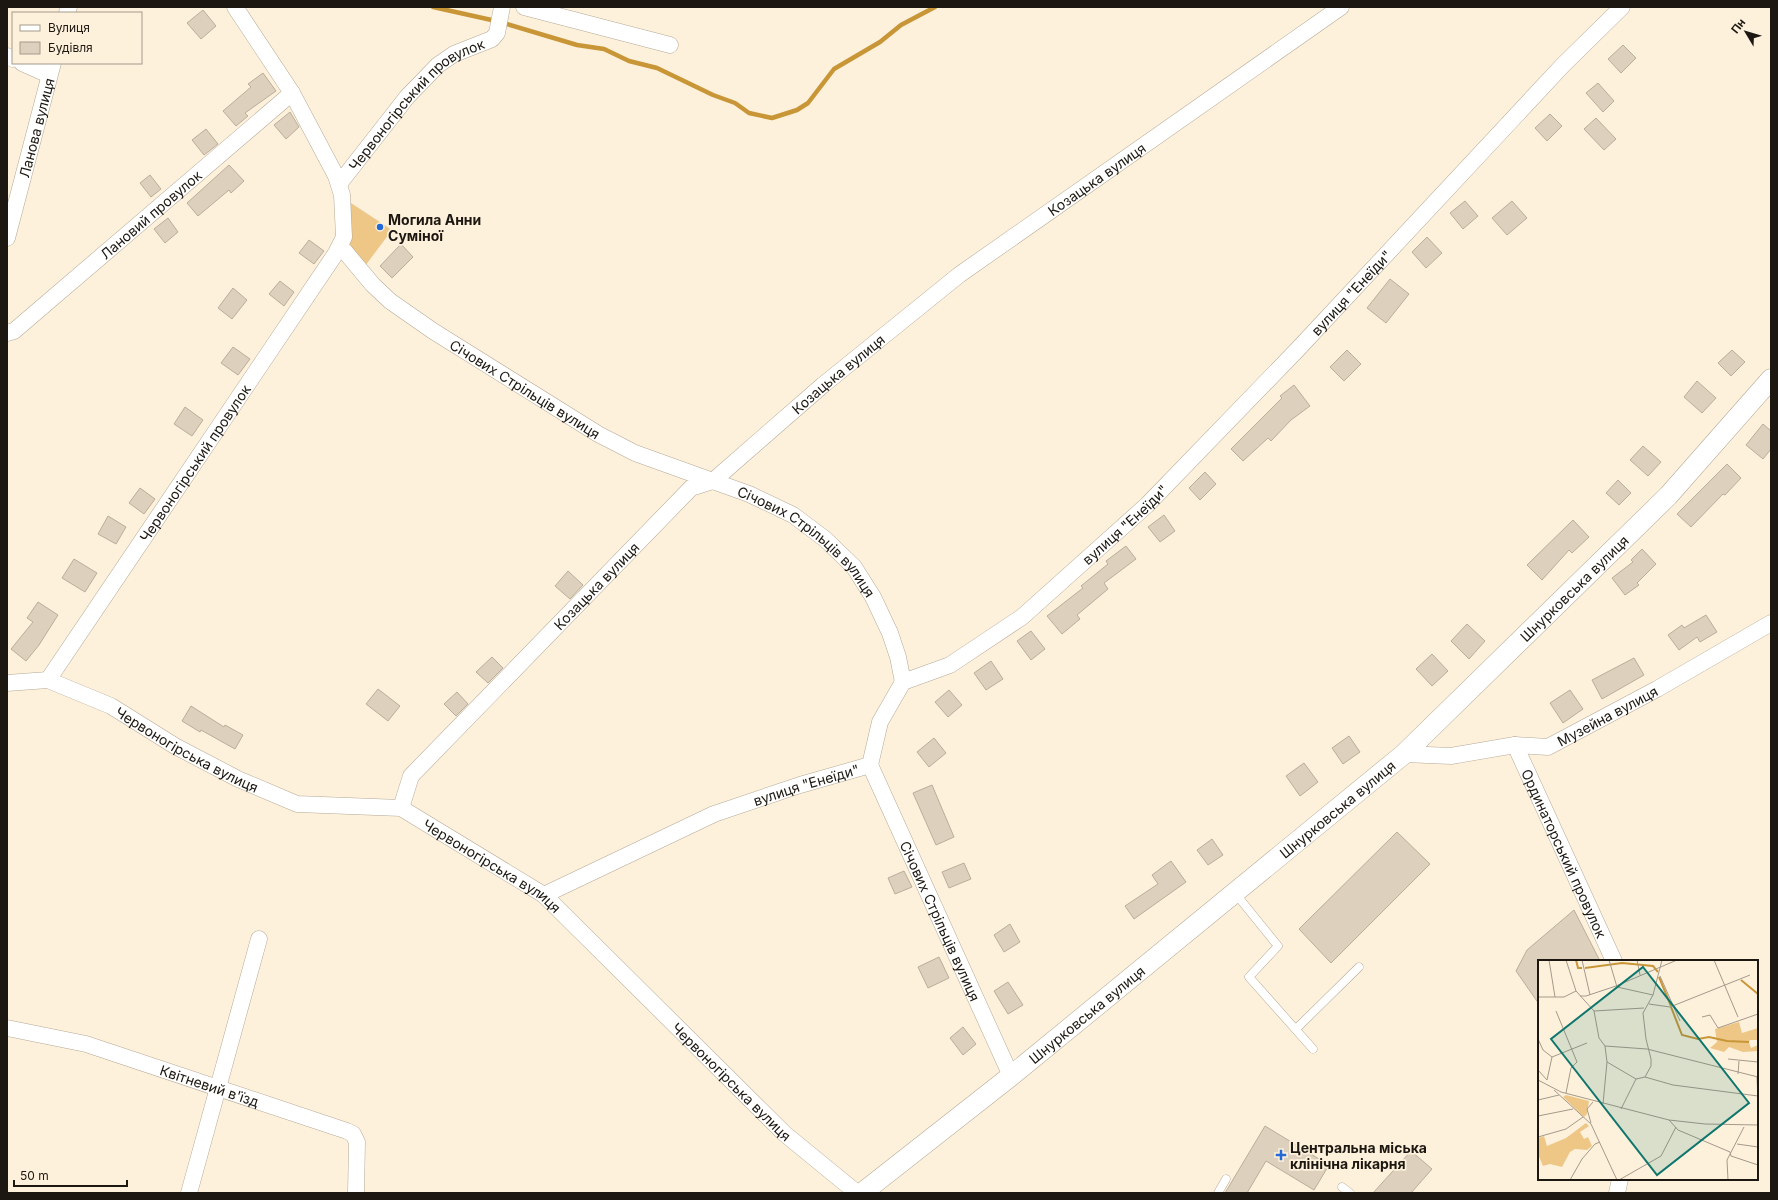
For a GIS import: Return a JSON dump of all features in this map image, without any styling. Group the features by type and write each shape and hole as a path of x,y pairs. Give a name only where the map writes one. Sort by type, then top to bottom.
{"street":[{"path":"235,7 292,93 336,176 339,184 343,215 344,237 341,244"},
{"name":"Червоногірський провулок","path":"339,184 406,97 438,65 454,54 492,39 498,33 502,7"},
{"path":"524,7 670,45"},
{"name":"Козацька вулиця","path":"401,808 411,776 691,488 713,480 823,384 959,275 1342,7"},
{"name":"вулиця \"Енеїди\"","path":"544,895 714,814 800,785 870,765 880,722 903,682 950,665 1022,617 1146,505 1298,349 1564,65 1622,7"},
{"path":"27,64 51,69"},
{"name":"Ланова вулиця","path":"7,238 51,69"},
{"name":"Лановий провулок","path":"7,333 14,331 292,93"},
{"name":"Червоногірський провулок","path":"48,680 341,244"},
{"name":"Січових Стрільців вулиця","path":"341,244 342,248 373,285 390,301 433,331 598,434 635,453 713,480 793,514 825,539 854,567 873,597 890,633 898,657 903,682"},
{"name":"Шнурковська вулиця","path":"862,1193 1011,1076 1404,754 1668,496 1771,379"},
{"name":"Музейна вулиця","path":"1404,754 1451,756 1515,745 1548,747 1657,688 1771,623"},
{"path":"7,683 48,680"},
{"name":"Червоногірська вулиця","path":"48,680 111,706 175,746 238,779 297,804 401,808 544,895 785,1134 857,1193"},
{"name":"Ординаторський провулок","path":"1515,745 1614,960"},
{"name":"Січових Стрільців вулиця","path":"870,765 1011,1076"},
{"path":"189,1193 259,939"},
{"name":"Квітневий в'їзд","path":"7,1028 86,1044 353,1134 357,1142 356,1193"},
{"path":"1617,1193 1620,1180"}],"lane":[{"path":"1234,893 1278,946 1249,977 1313,1048"},
{"path":"1296,1029 1359,967"},
{"path":"1218,1193 1226,1179"},
{"path":"1342,1187 1350,1193"}],"shaded area":[{"path":"351,203 392,230 365,266 352,251 349,242 348,207"}],"building":[{"path":"203,10 216,26 201,39 187,23"},
{"path":"1623,45 1636,58 1621,73 1608,59"},
{"path":"263,73 276,91 245,113 248,116 236,126 223,111 251,87 248,84"},
{"path":"1598,83 1614,101 1603,112 1586,93"},
{"path":"290,112 299,127 286,139 274,125"},
{"path":"1550,114 1562,126 1547,141 1535,128"},
{"path":"1596,118 1616,139 1604,150 1584,129"},
{"path":"206,129 218,144 204,155 192,140"},
{"path":"229,165 244,181 231,193 229,190 198,216 187,203"},
{"path":"150,175 161,189 151,197 140,183"},
{"path":"1465,201 1478,216 1463,229 1450,213"},
{"path":"1512,201 1527,218 1507,235 1492,218"},
{"path":"168,218 178,232 165,243 154,229"},
{"path":"1427,237 1442,253 1426,268 1412,252"},
{"path":"309,240 324,251 314,264 299,253"},
{"path":"401,244 413,257 392,278 380,266"},
{"path":"1390,279 1409,294 1386,323 1367,308"},
{"path":"280,281 294,292 284,306 269,294"},
{"path":"233,288 247,300 232,319 218,308"},
{"path":"233,347 250,359 238,375 221,363"},
{"path":"1347,350 1361,364 1344,381 1330,367"},
{"path":"1732,350 1745,362 1731,376 1718,363"},
{"path":"1697,381 1716,398 1702,413 1684,397"},
{"path":"1294,385 1310,406 1291,420 1271,441 1268,438 1243,461 1231,449 1282,398 1280,396"},
{"path":"185,407 203,420 192,436 174,424"},
{"path":"1763,424 1771,431 1771,449 1763,459 1746,445"},
{"path":"1643,446 1661,462 1648,476 1630,460"},
{"path":"1727,464 1741,478 1691,527 1677,514"},
{"path":"1205,472 1216,484 1200,500 1189,488"},
{"path":"1618,480 1631,493 1619,505 1606,493"},
{"path":"140,488 155,499 144,514 129,503"},
{"path":"1164,515 1175,531 1160,542 1148,527"},
{"path":"108,516 126,527 116,544 98,534"},
{"path":"1573,520 1589,537 1572,553 1569,550 1542,580 1527,565"},
{"path":"1126,546 1136,559 1104,583 1108,589 1077,615 1080,619 1062,634 1047,616 1083,588 1081,586 1108,564 1106,561"},
{"path":"1642,549 1656,564 1637,583 1639,585 1625,595 1612,578 1633,562 1631,560"},
{"path":"74,559 97,573 85,592 62,578"},
{"path":"568,571 583,585 570,599 555,586"},
{"path":"38,602 58,615 39,645 26,661 11,649 33,622 27,618"},
{"path":"1706,615 1717,632 1700,642 1697,637 1679,650 1668,635 1682,625 1684,628"},
{"path":"1467,624 1485,641 1469,659 1451,641"},
{"path":"1031,631 1045,649 1031,660 1017,641"},
{"path":"1432,654 1448,671 1432,686 1416,669"},
{"path":"492,657 503,668 488,683 476,672"},
{"path":"1634,658 1644,675 1602,699 1592,680"},
{"path":"991,661 1003,679 986,690 974,673"},
{"path":"378,689 400,706 388,721 366,704"},
{"path":"949,690 962,705 948,717 935,702"},
{"path":"1570,690 1583,709 1563,723 1550,703"},
{"path":"457,692 468,704 456,716 444,704"},
{"path":"191,706 224,727 225,725 243,735 235,749 201,730 200,732 182,721"},
{"path":"1349,736 1360,752 1343,764 1332,748"},
{"path":"934,738 946,753 929,767 917,752"},
{"path":"1304,763 1318,782 1300,796 1286,776"},
{"path":"932,785 954,837 936,845 913,793"},
{"path":"1397,832 1430,864 1331,963 1299,929"},
{"path":"1212,839 1223,855 1208,865 1197,850"},
{"path":"1171,861 1186,882 1134,919 1125,906 1158,884 1152,875"},
{"path":"964,863 971,879 949,888 942,872"},
{"path":"904,871 912,887 895,894 888,878"},
{"path":"1574,910 1599,960 1538,960 1538,1003 1516,971 1527,950"},
{"path":"1010,924 1020,942 1004,952 994,935"},
{"path":"939,957 949,978 928,988 918,967"},
{"path":"1008,982 1023,1005 1008,1014 994,991"},
{"path":"963,1027 976,1044 963,1055 950,1038"},
{"path":"1265,1126 1329,1165 1314,1190 1266,1161 1247,1193 1225,1193"},
{"path":"1411,1151 1432,1169 1411,1193 1373,1193"}],"waterway":[{"path":"433,7 496,21"},
{"path":"507,24 577,45 604,49 629,61 657,68 713,95 735,103 749,113 772,118 797,110 808,103 834,69 880,42 901,25 935,7"}],"place":[{"name":"Могила Анни Суміної","path":"380,227"},
{"name":"Центральна міська клінічна лікарня","path":"1281,1155"}]}
